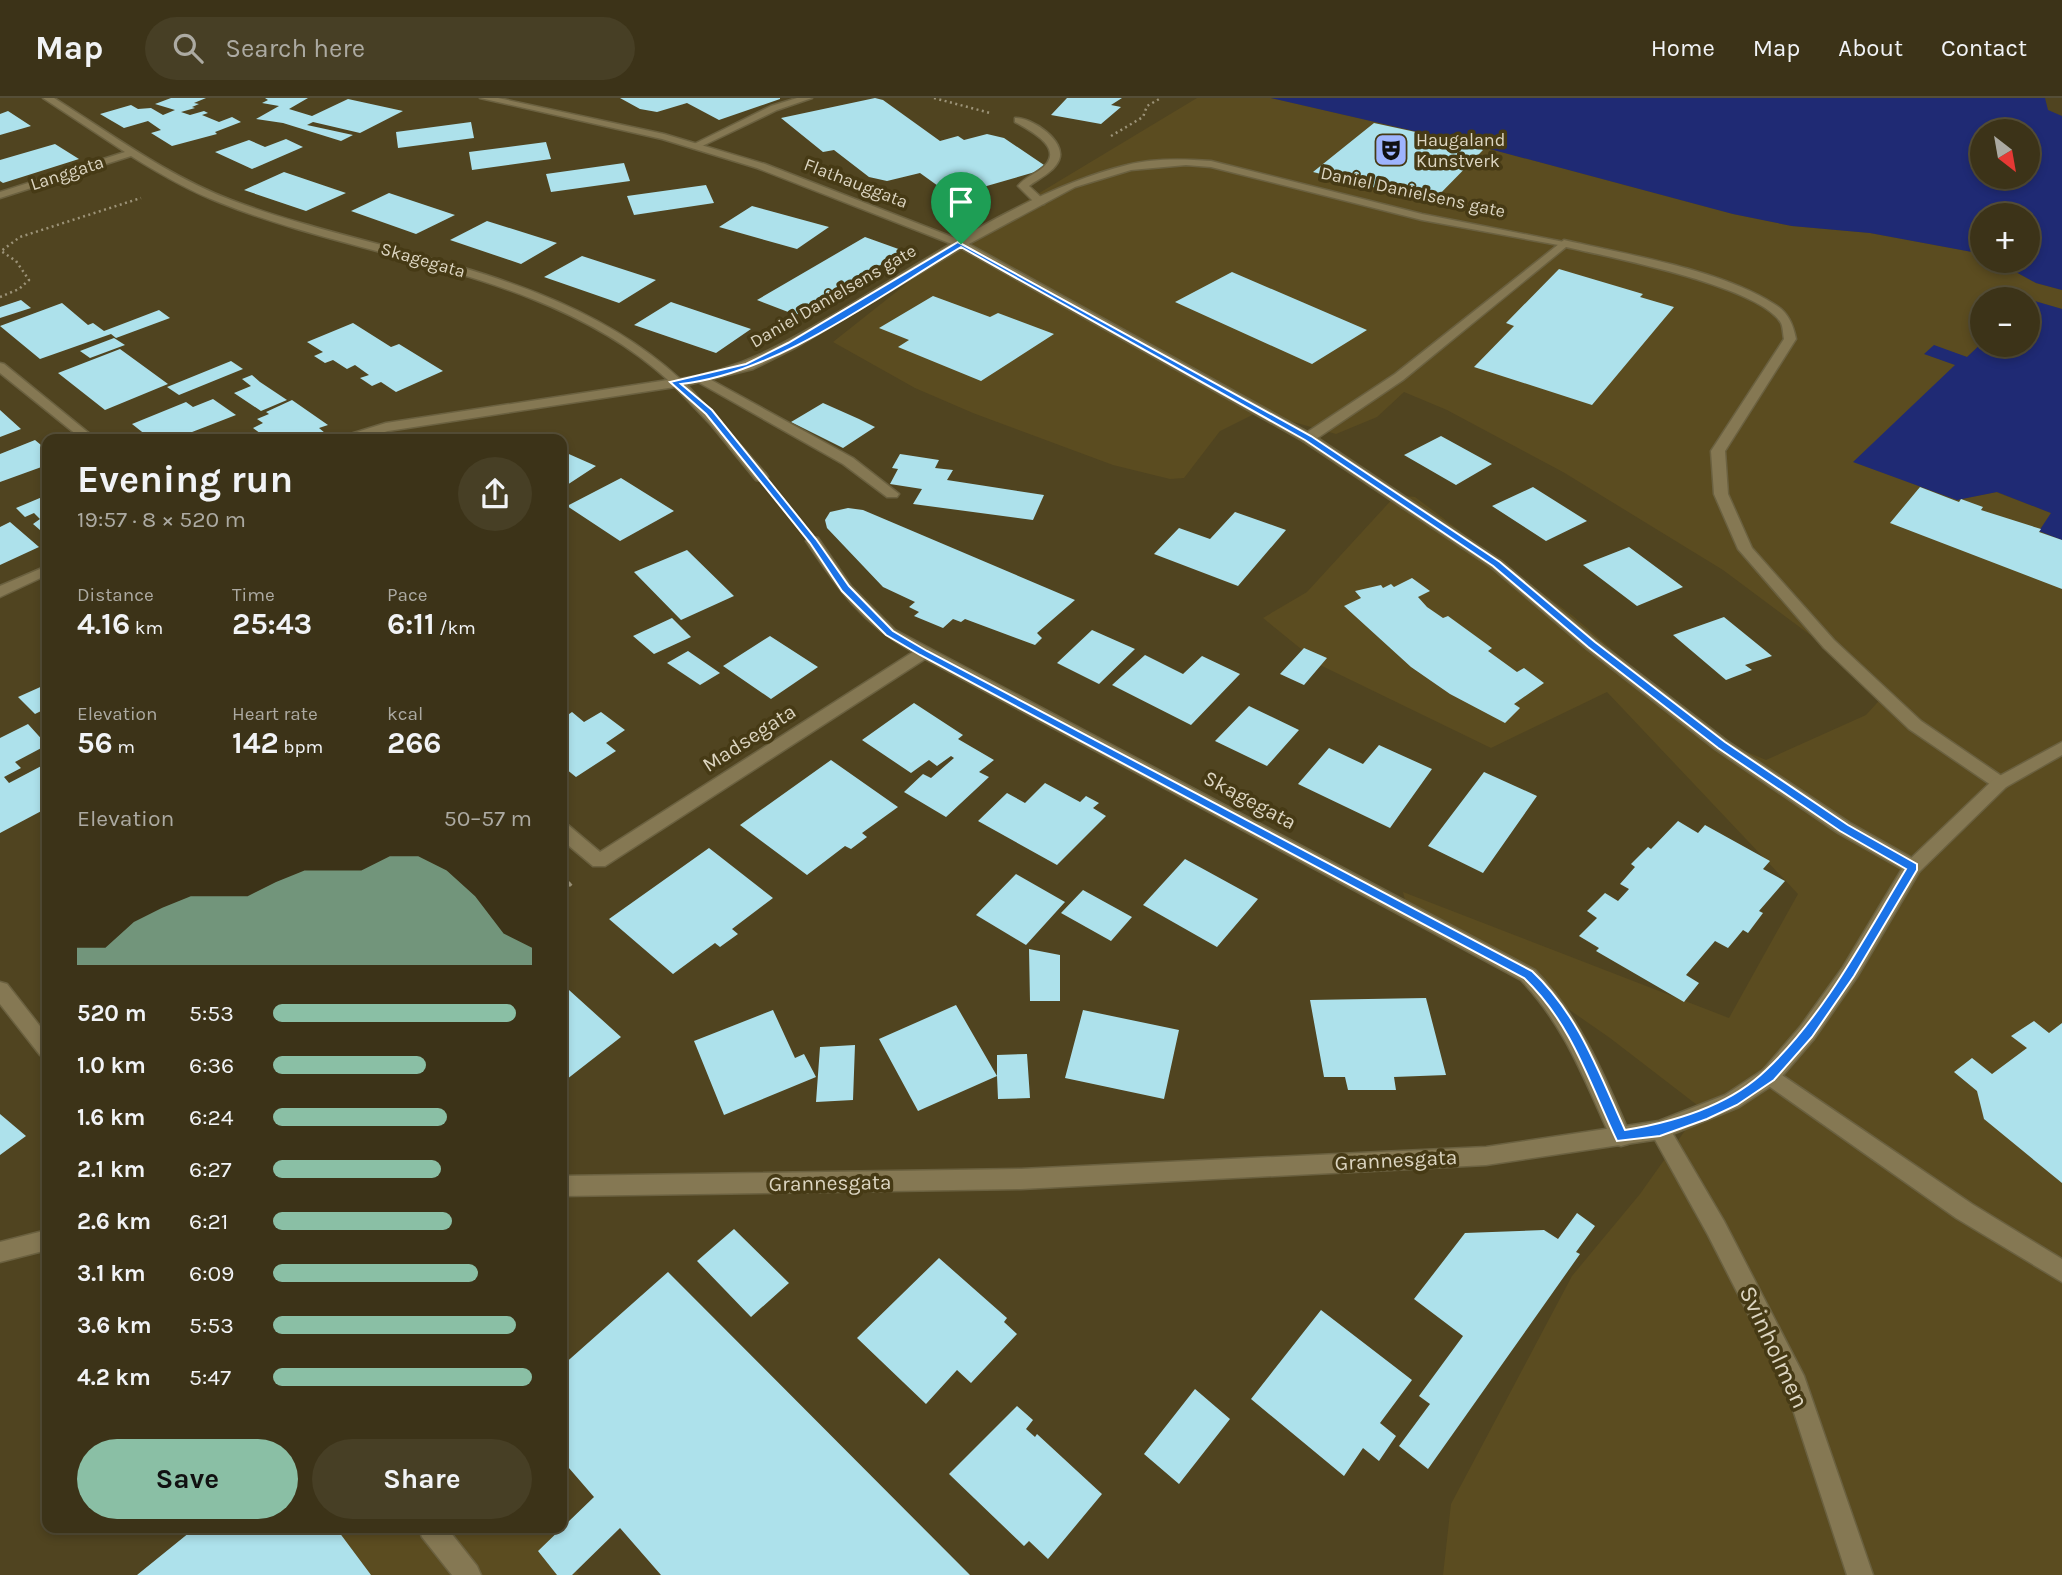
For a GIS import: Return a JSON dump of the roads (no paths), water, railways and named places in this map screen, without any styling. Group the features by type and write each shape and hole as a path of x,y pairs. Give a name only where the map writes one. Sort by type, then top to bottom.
{"street":[{"name":"Skagegata","path":"48,98 185,184 275,219 465,272 556,306 631,346 709,412 761,477"},
{"name":"Flathauggata","path":"485,98 558,112 695,146 838,194 961,244 1308,438 1496,564 1592,645 1721,745 1844,828 1913,867"},
{"path":"695,146 774,108 807,98"},
{"path":"1018,120 1042,132 1056,150 1055,160 1049,169 1023,186 1040,202"},
{"name":"Langgata","path":"0,195 135,152"},
{"name":"Daniel Danielsens gate","path":"366,434 386,428 702,379 749,366 791,345 961,244 1040,202 1102,174 1130,167 1186,162 1211,164 1422,217 1564,243 1700,277 1772,307 1787,323 1790,339 1718,451 1721,494 1745,549 1829,644 1915,725 2000,783"},
{"path":"1308,438 1399,377 1564,243"},
{"path":"0,367 84,434"},
{"path":"702,379 848,461 892,494"},
{"name":"Skagegata","path":"813,541 854,597 890,633 1528,975 1553,999 1581,1046 1622,1137"},
{"path":"0,592 42,572"},
{"name":"Madsegata","path":"567,834 599,861 923,653"},
{"name":"Grannesgata","path":"567,1186 1021,1180 1486,1156 1660,1130 1732,1101 1770,1076 1807,1033 1850,972 1913,867 2000,783 2062,748"},
{"path":"0,990 42,1043"},
{"path":"1770,1076 1964,1211 2062,1271"},
{"name":"Svinholmen","path":"1660,1130 1716,1228 1796,1384 1860,1575"},
{"path":"0,1252 42,1241"},
{"path":"435,1533 468,1575"}],"place":[{"name":"Haugaland Kunstverk","path":"1391,150"}]}
